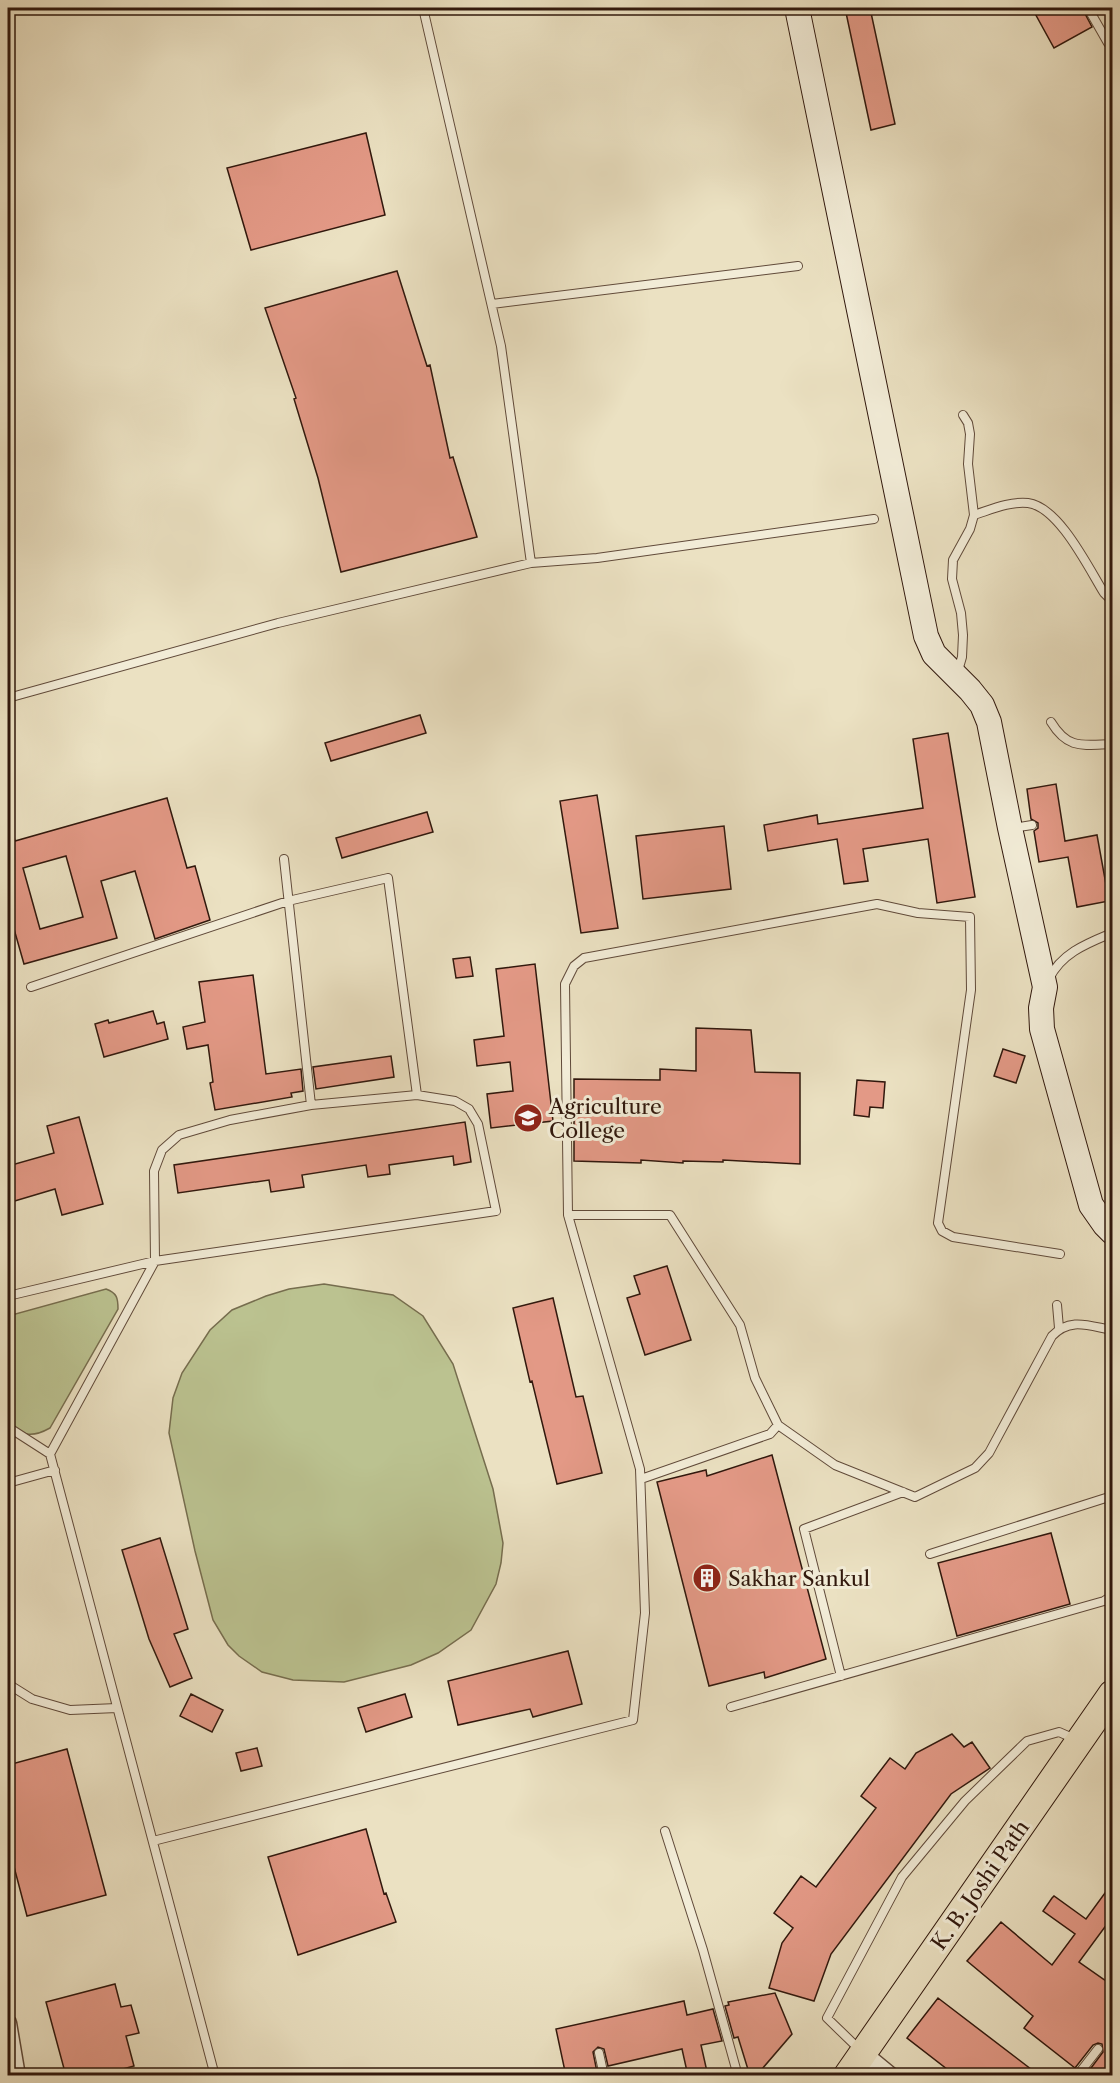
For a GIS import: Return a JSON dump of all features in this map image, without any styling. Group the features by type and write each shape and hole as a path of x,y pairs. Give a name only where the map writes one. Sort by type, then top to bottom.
{"main road":[{"path":"797,8 926,636 934,654 982,705 989,722 1021,826 1045,987 1041,1008 1042,1029 1091,1205 1113,1232"},
{"name":"K. B. Joshi Path","path":"847,2076 1113,1694"}],"street":[{"path":"8,2023 17,2076"},
{"path":"863,2053 891,2076"}],"lane":[{"path":"423,8 492,304 514,428 531,563"},
{"path":"1088,8 1108,43"},
{"path":"492,304 798,266"},
{"path":"956,677 962,657 963,635 961,613 952,579 953,560 970,529 974,515 968,464 970,434 968,423 963,415"},
{"path":"974,515 1008,505 1028,503 1047,510 1060,524 1104,593 1113,602"},
{"path":"8,698 278,623 531,563 597,558 874,519"},
{"path":"1051,722 1064,739 1073,744 1113,744"},
{"path":"284,859 311,1105"},
{"path":"31,987 288,901 388,878 417,1095"},
{"path":"153,1841 633,1720 645,1613 640,1469 568,1215 565,984 574,966 584,958 877,904 918,913 970,917 971,990 938,1223 942,1231 953,1237 1060,1254"},
{"path":"1045,987 1053,970 1065,957 1113,933"},
{"path":"8,1296 155,1261 496,1211 478,1124 469,1109 455,1101 417,1095 311,1105 220,1123 179,1135 162,1150 154,1171 155,1261 50,1454"},
{"path":"568,1215 670,1215 740,1325 756,1378 778,1425 835,1465 915,1497 975,1468 989,1453 1052,1336 1059,1328 1076,1324 1113,1330"},
{"path":"1058,1305 1059,1328"},
{"path":"640,1479 770,1434 778,1425"},
{"path":"8,1427 50,1454 215,2076"},
{"path":"8,1483 55,1470"},
{"path":"841,1676 804,1529 903,1492"},
{"path":"930,1554 1113,1496"},
{"path":"731,1707 1104,1601 1113,1596"},
{"path":"8,1684 32,1699 70,1710 117,1708"},
{"path":"863,2053 827,2018 902,1877 965,1801 1028,1741 1059,1732 1080,1742"},
{"path":"665,1831 706,1959 738,2076"},
{"path":"1077,2076 1098,2049"},
{"path":"599,2053 604,2076"}],"green space":[{"path":"324,1284 393,1295 423,1316 453,1364 493,1489 503,1543 496,1584 471,1630 438,1653 411,1665 344,1682 293,1680 262,1672 228,1645 213,1620 169,1433 173,1398 182,1373 210,1330 232,1310 266,1296 289,1289"},
{"path":"106,1289 116,1296 118,1309 50,1428 29,1434 8,1427 8,1316"}],"building":[{"path":"845,8 870,8 895,124 871,130"},
{"path":"1032,8 1082,8 1092,27 1054,48"},
{"path":"366,133 385,215 251,250 227,168"},
{"path":"397,271 427,366 430,365 450,458 453,457 477,537 341,572 318,478 294,399 296,398 265,308"},
{"path":"420,715 426,733 331,761 325,743"},
{"path":"948,733 975,897 937,903 928,839 863,849 868,881 844,884 837,839 768,851 764,825 817,815 818,824 923,808 913,739"},
{"path":"1056,784 1065,841 1097,835 1109,901 1077,907 1068,857 1039,862 1034,831 1038,828 1038,823 1031,819 1027,789"},
{"path":"597,795 618,928 581,933 560,801"},
{"path":"167,798 187,868 195,866 210,920 155,939 135,871 101,881 117,938 24,964 8,908 8,831 12,830 15,841","holes":["66,856 83,917 40,929 23,868"]},
{"path":"427,812 433,832 342,858 336,838"},
{"path":"724,826 731,889 643,899 636,836"},
{"path":"470,957 473,976 456,978 453,959"},
{"path":"535,964 553,1121 491,1128 487,1094 513,1091 510,1062 477,1066 474,1040 504,1036 496,969"},
{"path":"253,975 266,1074 301,1069 303,1091 291,1093 292,1097 215,1110 210,1083 213,1082 208,1045 187,1049 183,1027 205,1022 199,982"},
{"path":"153,1011 157,1024 164,1022 168,1039 104,1057 95,1024 108,1020 109,1023"},
{"path":"696,1028 751,1030 755,1072 800,1073 800,1164 723,1160 723,1162 683,1161 683,1163 641,1160 641,1163 574,1161 574,1079 660,1080 660,1069 696,1071"},
{"path":"1003,1049 1025,1056 1016,1083 994,1076"},
{"path":"391,1056 394,1077 316,1089 313,1067"},
{"path":"857,1080 885,1082 883,1108 870,1107 869,1117 854,1115"},
{"path":"79,1117 103,1204 62,1215 55,1189 8,1203 8,1166 54,1153 47,1126"},
{"path":"465,1122 471,1162 454,1165 453,1156 389,1165 390,1174 368,1177 366,1165 302,1175 304,1187 271,1192 269,1180 178,1193 174,1165"},
{"path":"667,1266 691,1340 645,1355 627,1298 640,1294 634,1276"},
{"path":"553,1298 576,1397 583,1396 602,1473 557,1484 513,1308"},
{"path":"772,1455 826,1659 765,1678 764,1672 709,1686 657,1482 706,1470 707,1476"},
{"path":"1051,1533 1070,1604 957,1636 938,1563"},
{"path":"160,1538 188,1629 174,1634 192,1678 170,1687 149,1639 122,1550"},
{"path":"568,1651 582,1704 533,1717 530,1709 458,1725 448,1681"},
{"path":"191,1694 223,1710 212,1732 180,1716"},
{"path":"405,1694 412,1717 366,1732 358,1708"},
{"path":"952,1734 964,1747 972,1742 990,1768 951,1794 831,1954 814,2001 769,1988 782,1943 793,1928 774,1913 801,1876 816,1887 876,1808 861,1796 890,1758 905,1769 916,1753"},
{"path":"257,1748 262,1766 241,1771 236,1753"},
{"path":"67,1749 106,1895 27,1916 8,1844 8,1765"},
{"path":"366,1829 384,1894 386,1893 396,1922 298,1955 268,1857"},
{"path":"1113,1882 1113,1916 1079,1962 1113,1986 1113,2076 1085,2076 1103,2052 1102,2044 1093,2045 1075,2068 1024,2028 1033,2016 967,1961 1001,1922 1052,1965 1075,1934 1043,1911 1052,1898 1054,1896 1086,1919"},
{"path":"115,1984 121,2007 131,2005 139,2033 126,2036 134,2066 97,2076 66,2076 46,2002"},
{"path":"775,1993 792,2034 756,2076 750,2076 738,2037 734,2038 725,2006 729,2005 728,2002"},
{"path":"938,1998 1040,2076 956,2076 907,2038"},
{"path":"684,2001 687,2015 713,2009 722,2041 701,2045 708,2076 688,2076 682,2049 608,2066 604,2049 598,2047 593,2052 597,2072 566,2076 556,2029"}],"place":[{"name":"Agriculture College","path":"528,1118"},
{"name":"Sakhar Sankul","path":"707,1578"}]}
